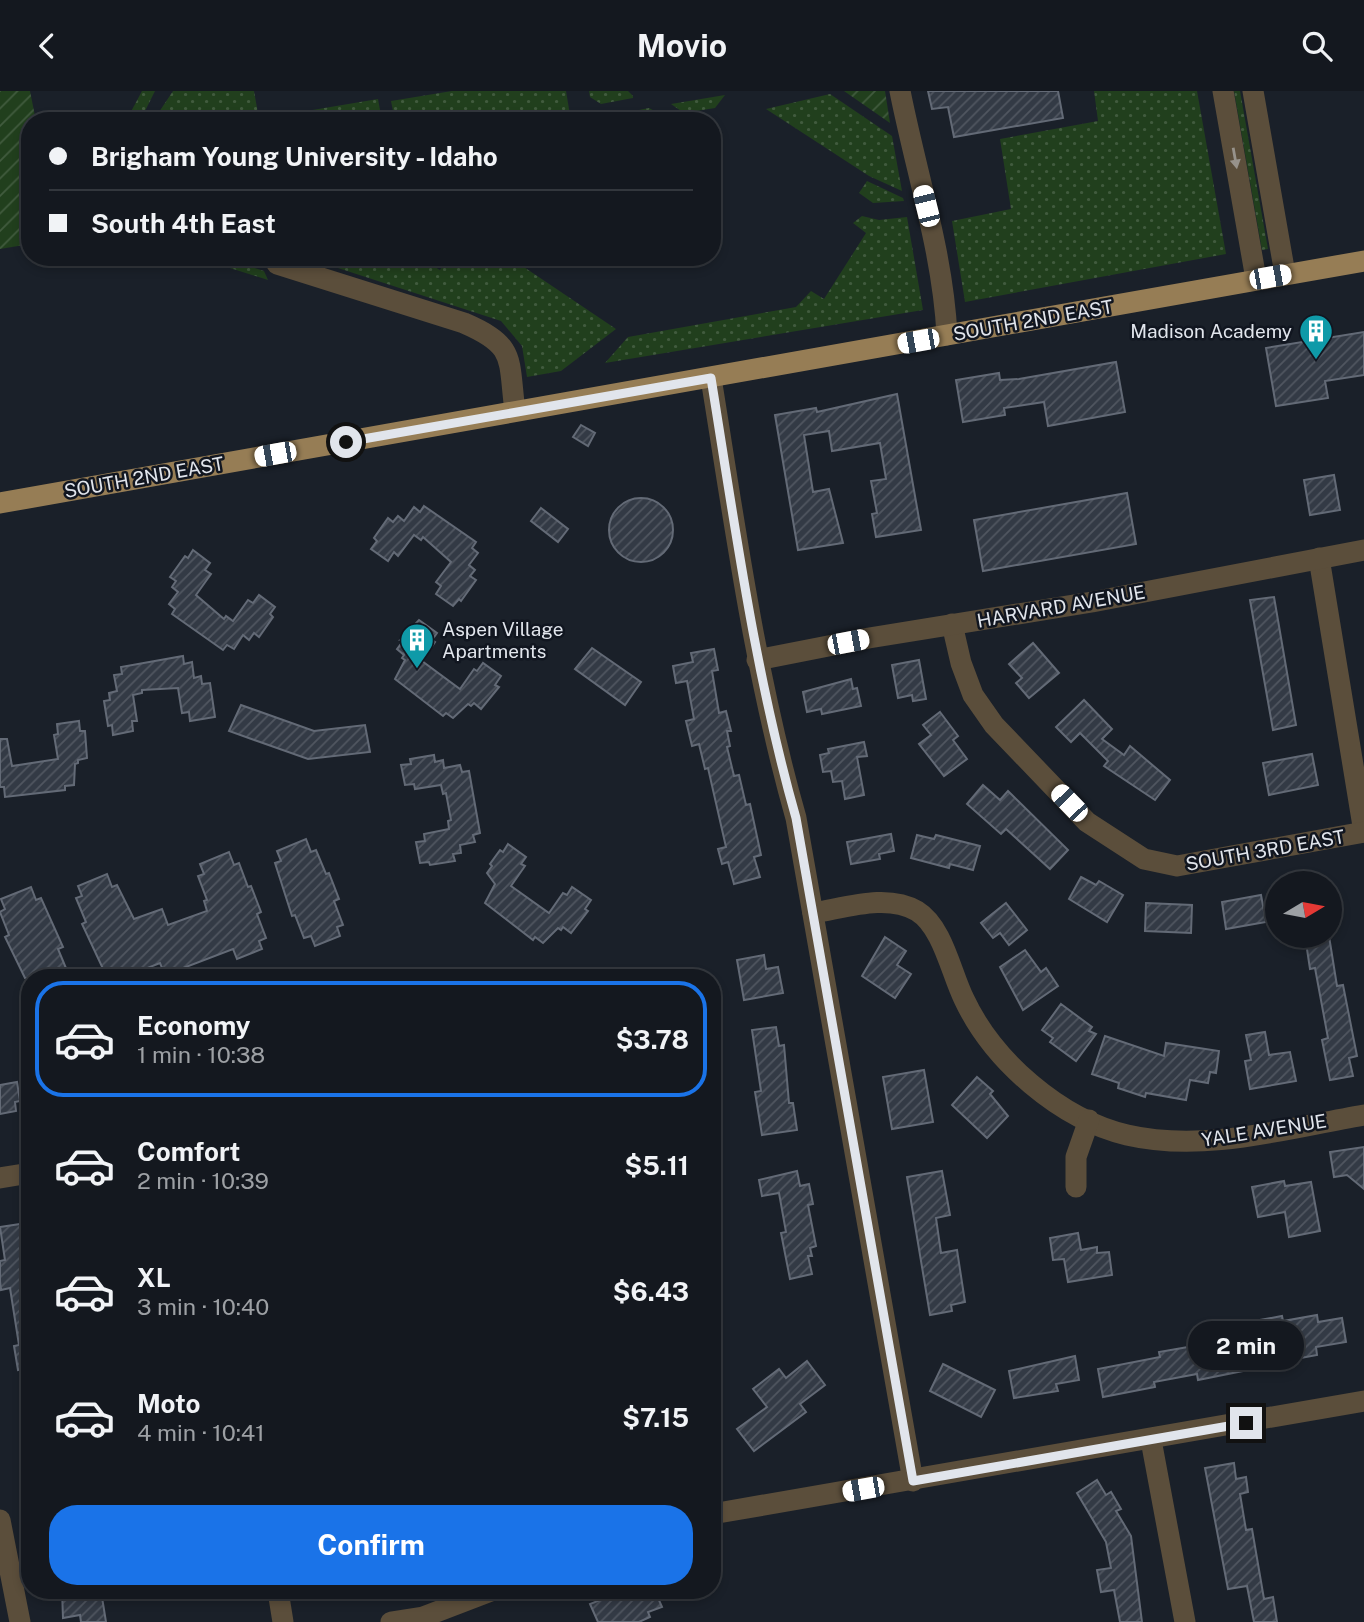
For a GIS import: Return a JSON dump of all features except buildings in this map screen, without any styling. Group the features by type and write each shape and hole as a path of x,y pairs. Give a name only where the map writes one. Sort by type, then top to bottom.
{"main road":[{"name":"SOUTH 2ND EAST","path":"0,503 1364,261"}],"street":[{"path":"900,91 931,232 946,311 947,335"},
{"path":"1223,91 1256,279"},
{"path":"1254,91 1285,274"},
{"path":"283,266 464,323 493,336 504,348 515,411"},
{"path":"711,378 757,660 772,732 796,818 913,1481"},
{"name":"HARVARD AVENUE","path":"757,660 952,624 1093,602 1364,550"},
{"path":"1319,558 1364,832"},
{"name":"SOUTH 3RD EAST","path":"952,624 961,663 973,695 994,725 1087,823 1144,859 1177,866 1364,832"},
{"name":"YALE AVENUE","path":"813,913 889,902 916,910 941,942 965,1003 1007,1061 1035,1088 1089,1119 1125,1134 1167,1142 1195,1141 1232,1138 1364,1115"},
{"path":"1076,1187 1076,1157 1089,1119"},
{"path":"0,1178 21,1174"},
{"path":"721,1513 1364,1401"},
{"path":"1151,1440 1185,1622"},
{"path":"0,1520 20,1622"},
{"path":"279,1599 283,1622"},
{"path":"391,1622 422,1617 470,1599"}],"green space":[{"path":"0,91 30,91 34,112 21,112 21,246 0,249"},
{"path":"142,91 155,91 144,112 131,112"},
{"path":"173,91 254,91 258,112 159,112"},
{"path":"452,91 566,91 570,112 393,112 391,101"},
{"path":"589,91 628,91 633,98 601,104 590,97"},
{"path":"844,91 885,91 890,123"},
{"path":"1094,91 1197,91 1226,254 965,302 952,221 1011,209 1000,139 1098,121"},
{"path":"1234,91 1240,91 1268,249 1262,250"},
{"path":"830,94 892,136 902,191 869,176 766,109"},
{"path":"725,95 715,108 683,112 671,104"},
{"path":"378,99 380,112 301,112"},
{"path":"649,108 656,112 629,112"},
{"path":"867,181 903,198 904,201 873,203 859,193"},
{"path":"862,216 879,220 907,217 923,310 605,363 628,337 796,307 811,291 824,299 866,233 853,223"},
{"path":"224,266 248,266 264,271 268,280"},
{"path":"332,266 433,266 440,270 442,266 522,266 616,329 561,371 527,377 522,346 501,321"}],"place":[{"name":"Madison Academy","path":"1316,361"},
{"name":"Aspen Village Apartments","path":"417,670"}],"route":[{"path":"346,442 711,378 754,642 772,732 796,818 913,1481 1246,1423"}]}
